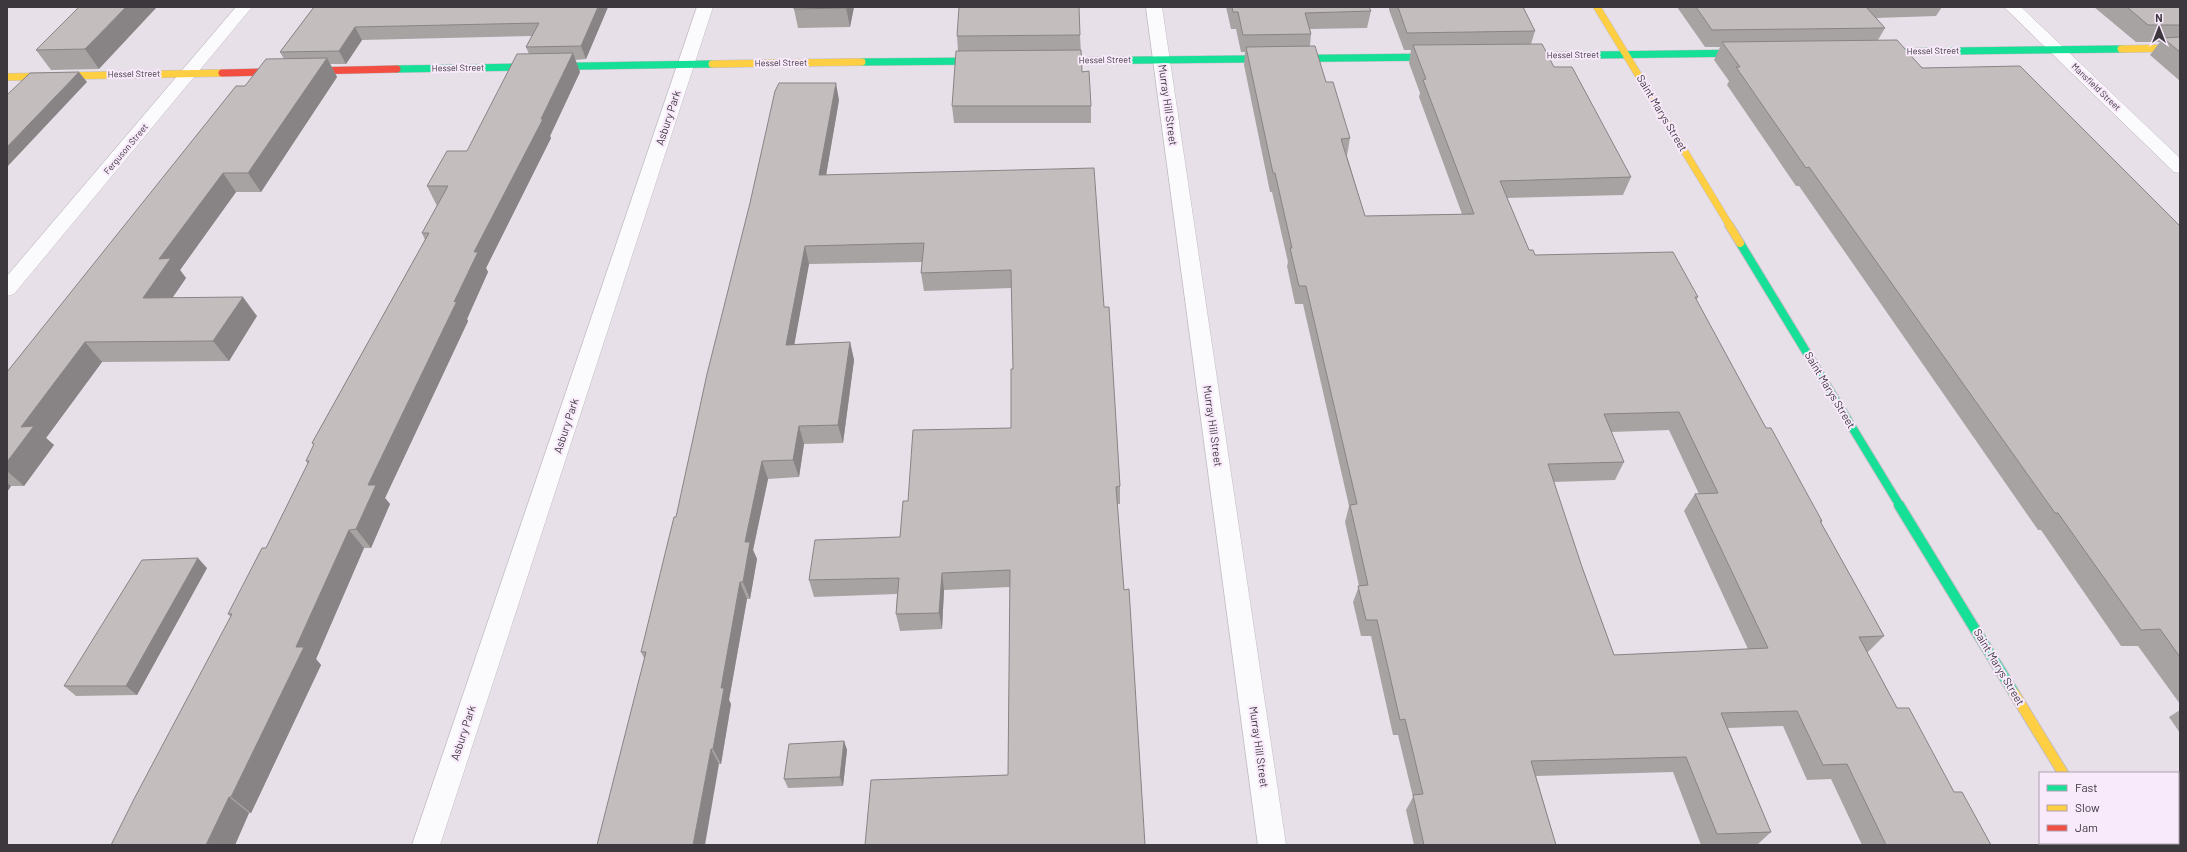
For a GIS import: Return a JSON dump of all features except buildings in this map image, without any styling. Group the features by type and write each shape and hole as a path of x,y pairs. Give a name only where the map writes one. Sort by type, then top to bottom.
{"street":[{"name":"Ferguson Street","path":"7,290 244,7"},
{"name":"Asbury Park","path":"426,845 706,7"},
{"name":"Murray Hill Street","path":"1154,7 1272,845"},
{"name":"Saint Marys Street","path":"1597,7 2062,772"},
{"name":"Mansfield Street","path":"2012,7 2180,168"},
{"name":"Hessel Street","path":"1868,52 2180,48"},
{"name":"Hessel Street","path":"1506,56 1757,53"},
{"name":"Hessel Street","path":"1042,61 1451,56"},
{"name":"Hessel Street","path":"7,77 686,64 996,61"}],"traffic: fast":[{"path":"1877,52 2121,49"},
{"path":"1517,56 1747,53"},
{"path":"1051,61 1439,57"},
{"path":"862,62 985,61"},
{"path":"397,69 712,64"},
{"path":"1740,243 2014,693"}],"traffic: slow":[{"path":"1597,7 1740,243"},
{"path":"2121,49 2180,48"},
{"path":"712,64 862,62"},
{"path":"7,77 222,73"},
{"path":"2014,693 2062,772"}],"traffic: jam":[{"path":"222,73 397,69"}]}
